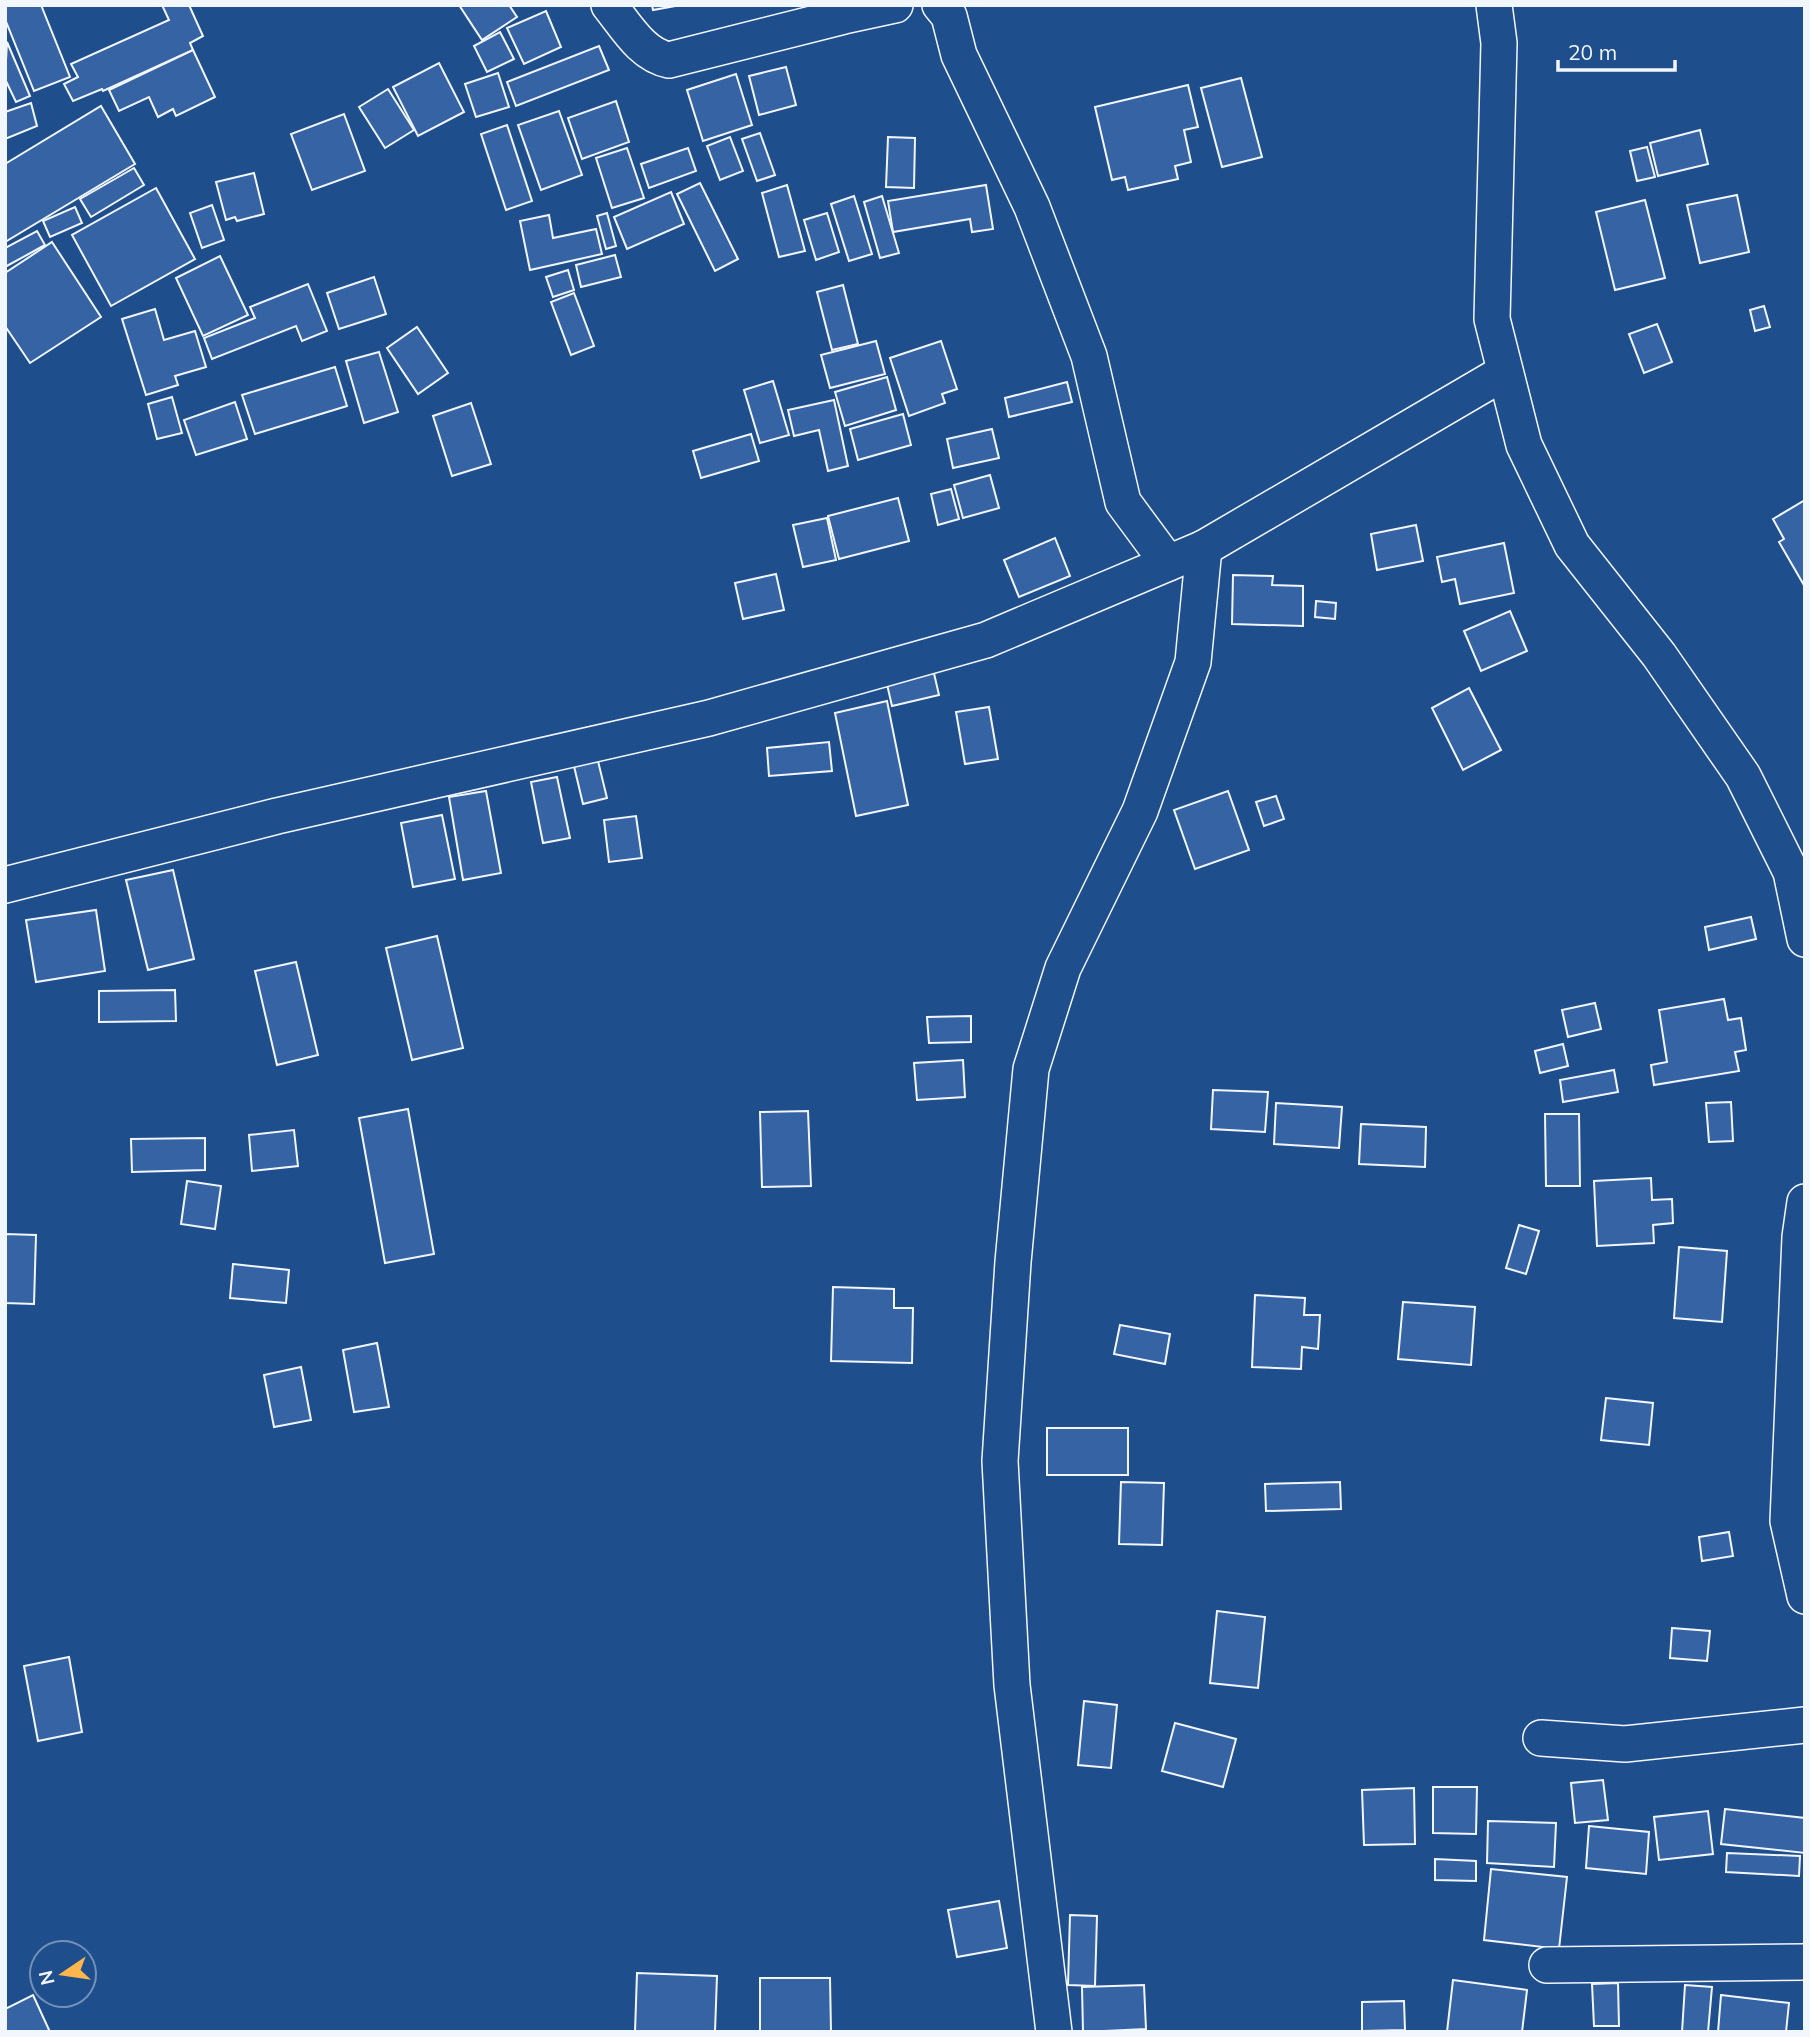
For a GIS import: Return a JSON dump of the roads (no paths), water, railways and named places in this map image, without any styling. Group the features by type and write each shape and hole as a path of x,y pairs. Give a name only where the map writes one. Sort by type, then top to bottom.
{"street":[{"path":"609,5 642,47 658,58 669,60 895,5"},
{"path":"940,5 949,16 958,55 1032,207 1089,356 1123,502 1168,563"},
{"path":"1494,5 1499,43 1492,319 1524,445 1572,545 1659,655 1743,776 1791,872 1805,939"},
{"path":"5,885 277,816 722,714 986,640 1204,548 1505,372"},
{"path":"1054,2032 1012,1685 1000,1461 1013,1262 1031,1069 1063,968 1140,811 1193,662 1204,548"},
{"path":"1805,1202 1800,1237 1788,1521 1805,1596"},
{"path":"1541,1738 1625,1744 1805,1725"},
{"path":"1547,1965 1805,1962"}]}
